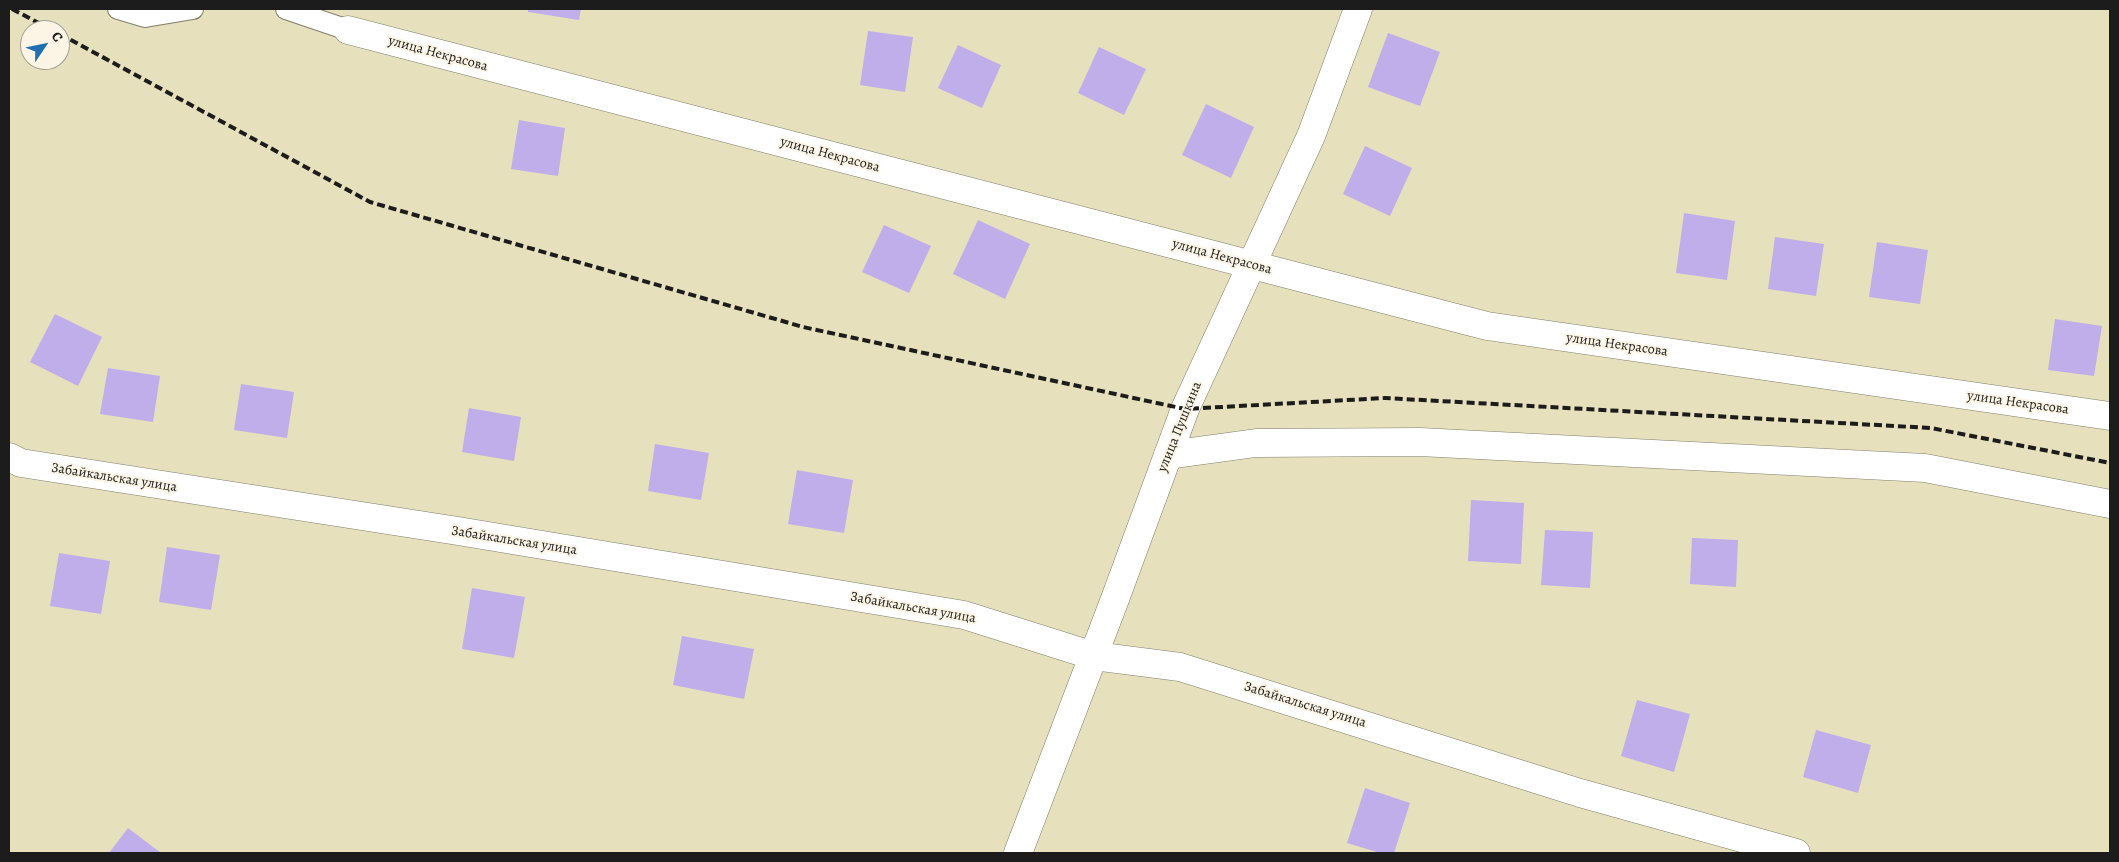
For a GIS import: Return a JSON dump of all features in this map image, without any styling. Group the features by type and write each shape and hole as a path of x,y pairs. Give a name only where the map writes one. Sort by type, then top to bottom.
{"street":[{"name":"улица Пушкина","path":"1018,853 1094,656 1185,409 1311,136 1358,9"},
{"name":"улица Некрасова","path":"348,30 1487,326 2110,416"},
{"path":"1168,455 1256,444 1430,443 1924,468 2110,504"},
{"name":"Забайкальская улица","path":"9,457 21,464 458,531 964,615 1094,656 1180,667 1580,793 1796,853"}],"lane":[{"path":"118,9 145,17 193,9"},
{"path":"286,9 348,30"}],"building":[{"path":"528,9 581,9 579,20 528,12"},
{"path":"868,31 913,37 905,92 860,85"},
{"path":"1388,33 1440,52 1420,106 1368,87"},
{"path":"958,45 1001,65 982,108 938,88"},
{"path":"1099,47 1146,69 1124,115 1078,93"},
{"path":"1206,104 1254,127 1231,178 1182,155"},
{"path":"519,120 565,128 558,176 511,169"},
{"path":"1365,146 1412,168 1390,216 1343,194"},
{"path":"1684,213 1735,221 1727,280 1676,273"},
{"path":"978,220 1030,244 1005,299 953,274"},
{"path":"884,225 931,246 909,293 862,272"},
{"path":"1775,237 1824,244 1816,296 1768,289"},
{"path":"1877,242 1928,250 1920,304 1869,297"},
{"path":"55,314 102,337 78,386 30,362"},
{"path":"2055,319 2102,326 2094,376 2048,370"},
{"path":"108,368 160,376 153,422 100,414"},
{"path":"241,384 294,392 287,438 234,430"},
{"path":"469,408 521,417 514,461 462,452"},
{"path":"655,444 709,453 701,500 648,491"},
{"path":"797,470 853,480 844,533 788,524"},
{"path":"1471,500 1524,503 1521,564 1468,561"},
{"path":"1545,530 1593,532 1590,588 1541,585"},
{"path":"1692,538 1738,540 1736,587 1690,584"},
{"path":"167,547 220,555 211,610 159,602"},
{"path":"59,553 110,561 101,614 50,606"},
{"path":"472,588 525,597 514,658 462,649"},
{"path":"682,636 754,649 744,699 673,685"},
{"path":"1637,700 1690,714 1674,772 1621,756"},
{"path":"1816,730 1871,745 1858,793 1803,777"},
{"path":"1365,788 1410,803 1394,853 1380,853 1347,843"},
{"path":"128,828 161,853 109,853"}],"railway":[{"path":"12,9 33,20"},
{"path":"70,39 370,202 803,327 1185,409 1385,398 1931,428 2110,463"}]}
